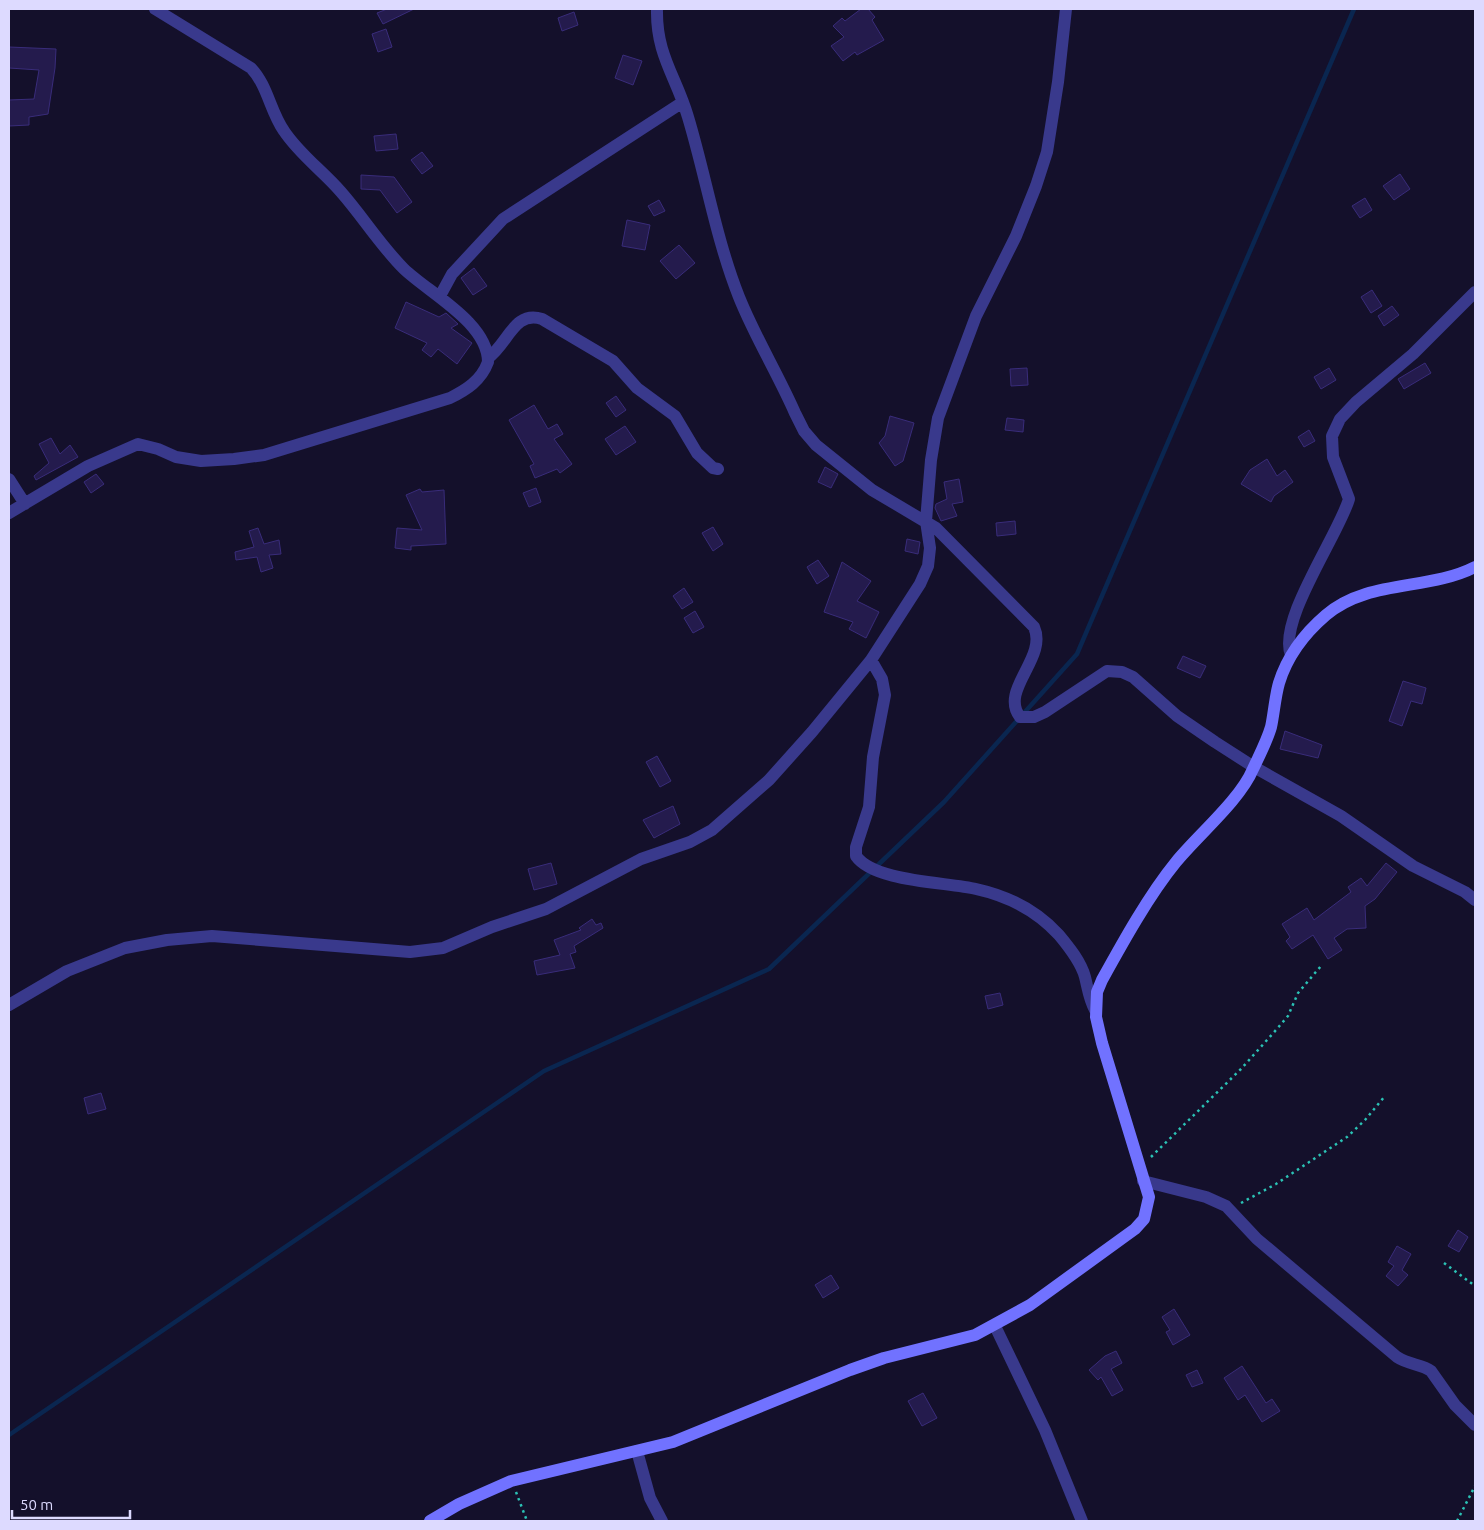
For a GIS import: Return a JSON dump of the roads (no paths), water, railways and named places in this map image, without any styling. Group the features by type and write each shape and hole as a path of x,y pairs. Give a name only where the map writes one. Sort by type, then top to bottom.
{"street":[{"path":"9,513 88,466 138,444 189,460 234,459 264,455 426,407 464,391 485,370 488,358 481,341 470,325 458,310 440,296 422,286 401,266 342,192 291,141 278,123 259,76 251,68 156,9"},
{"path":"657,9 657,31 662,53 683,102 718,236 739,297 804,431 816,445 872,490 926,521 946,537 1034,628 1037,639 1036,650 1017,690 1015,706 1020,717 1034,717 1045,712 1107,671 1122,672 1133,677 1178,716 1254,767 1341,816 1413,866 1465,892 1475,900"},
{"path":"9,1005 67,971 125,948 159,942 212,936 421,952 443,948 492,927 546,909 641,859 690,842 712,830 769,780 812,732 871,660 911,598 928,566 930,548 926,521 931,460 938,418 976,316 1016,236 1047,152 1058,82 1066,9"},
{"path":"440,296 452,274 503,219 683,102"},
{"path":"1291,655 1289,636 1295,617 1321,555 1349,499 1349,494 1333,457 1335,429 1347,410 1413,354 1475,292"},
{"path":"488,358 499,350 521,320 528,317 542,319 614,362 637,388 675,416 697,453 718,469"},
{"path":"9,479 25,504"},
{"path":"1095,1010 1102,980 1159,885 1176,861 1243,787 1254,767 1270,729 1279,682 1291,655 1327,614 1350,601 1370,592 1452,577 1475,567"},
{"path":"430,1521 459,1504 511,1481 673,1442 850,1370 884,1358 975,1335 995,1326 1030,1305 1135,1229 1144,1219 1148,1210 1149,1197 1102,1043 1095,1010 1090,1000 1084,975 1072,953 1051,927 1026,908 978,890 901,877 874,870 861,863 856,856 856,846 869,807 874,746 884,704 882,679 871,660"},
{"path":"1142,1175 1206,1197 1228,1209 1257,1239 1397,1358 1412,1366 1426,1368 1431,1371 1456,1405 1475,1425"},
{"path":"995,1326 1045,1430 1082,1521"},
{"path":"637,1451 650,1498 662,1521"}],"waterway":[{"path":"9,1435 544,1071 769,969 944,802 1077,654 1354,9"}]}
